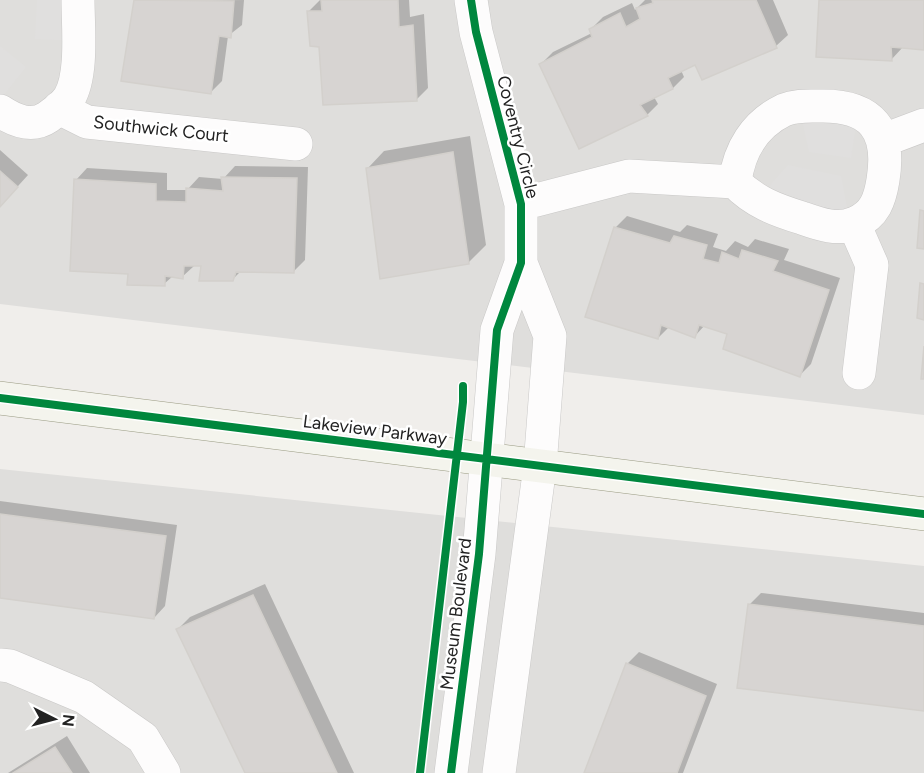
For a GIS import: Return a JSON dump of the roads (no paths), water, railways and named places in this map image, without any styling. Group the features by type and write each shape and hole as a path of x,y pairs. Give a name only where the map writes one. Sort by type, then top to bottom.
{"street":[{"path":"0,111 18,122 31,123 45,119 69,98 76,78 78,0"},
{"name":"Coventry Circle","path":"471,0 476,32 521,204 521,263 498,330 486,458"},
{"path":"521,204 629,176 735,182 749,197 784,213 831,227 854,224 871,213 880,200 887,156 884,140 875,123 858,111 840,105 792,108 765,122 747,142 737,162 735,182"},
{"name":"Southwick Court","path":"59,108 87,122 296,144"},
{"path":"884,140 924,125"},
{"path":"854,224 872,265 859,374"},
{"name":"Coventry Circle","path":"521,263 550,336 540,466"},
{"name":"Lakeview Parkway","path":"0,398 924,514"},
{"name":"Museum Boulevard","path":"451,773 479,554 486,458"},
{"path":"499,773 540,466"},
{"path":"0,665 9,666 84,697 143,738 164,773"}]}
